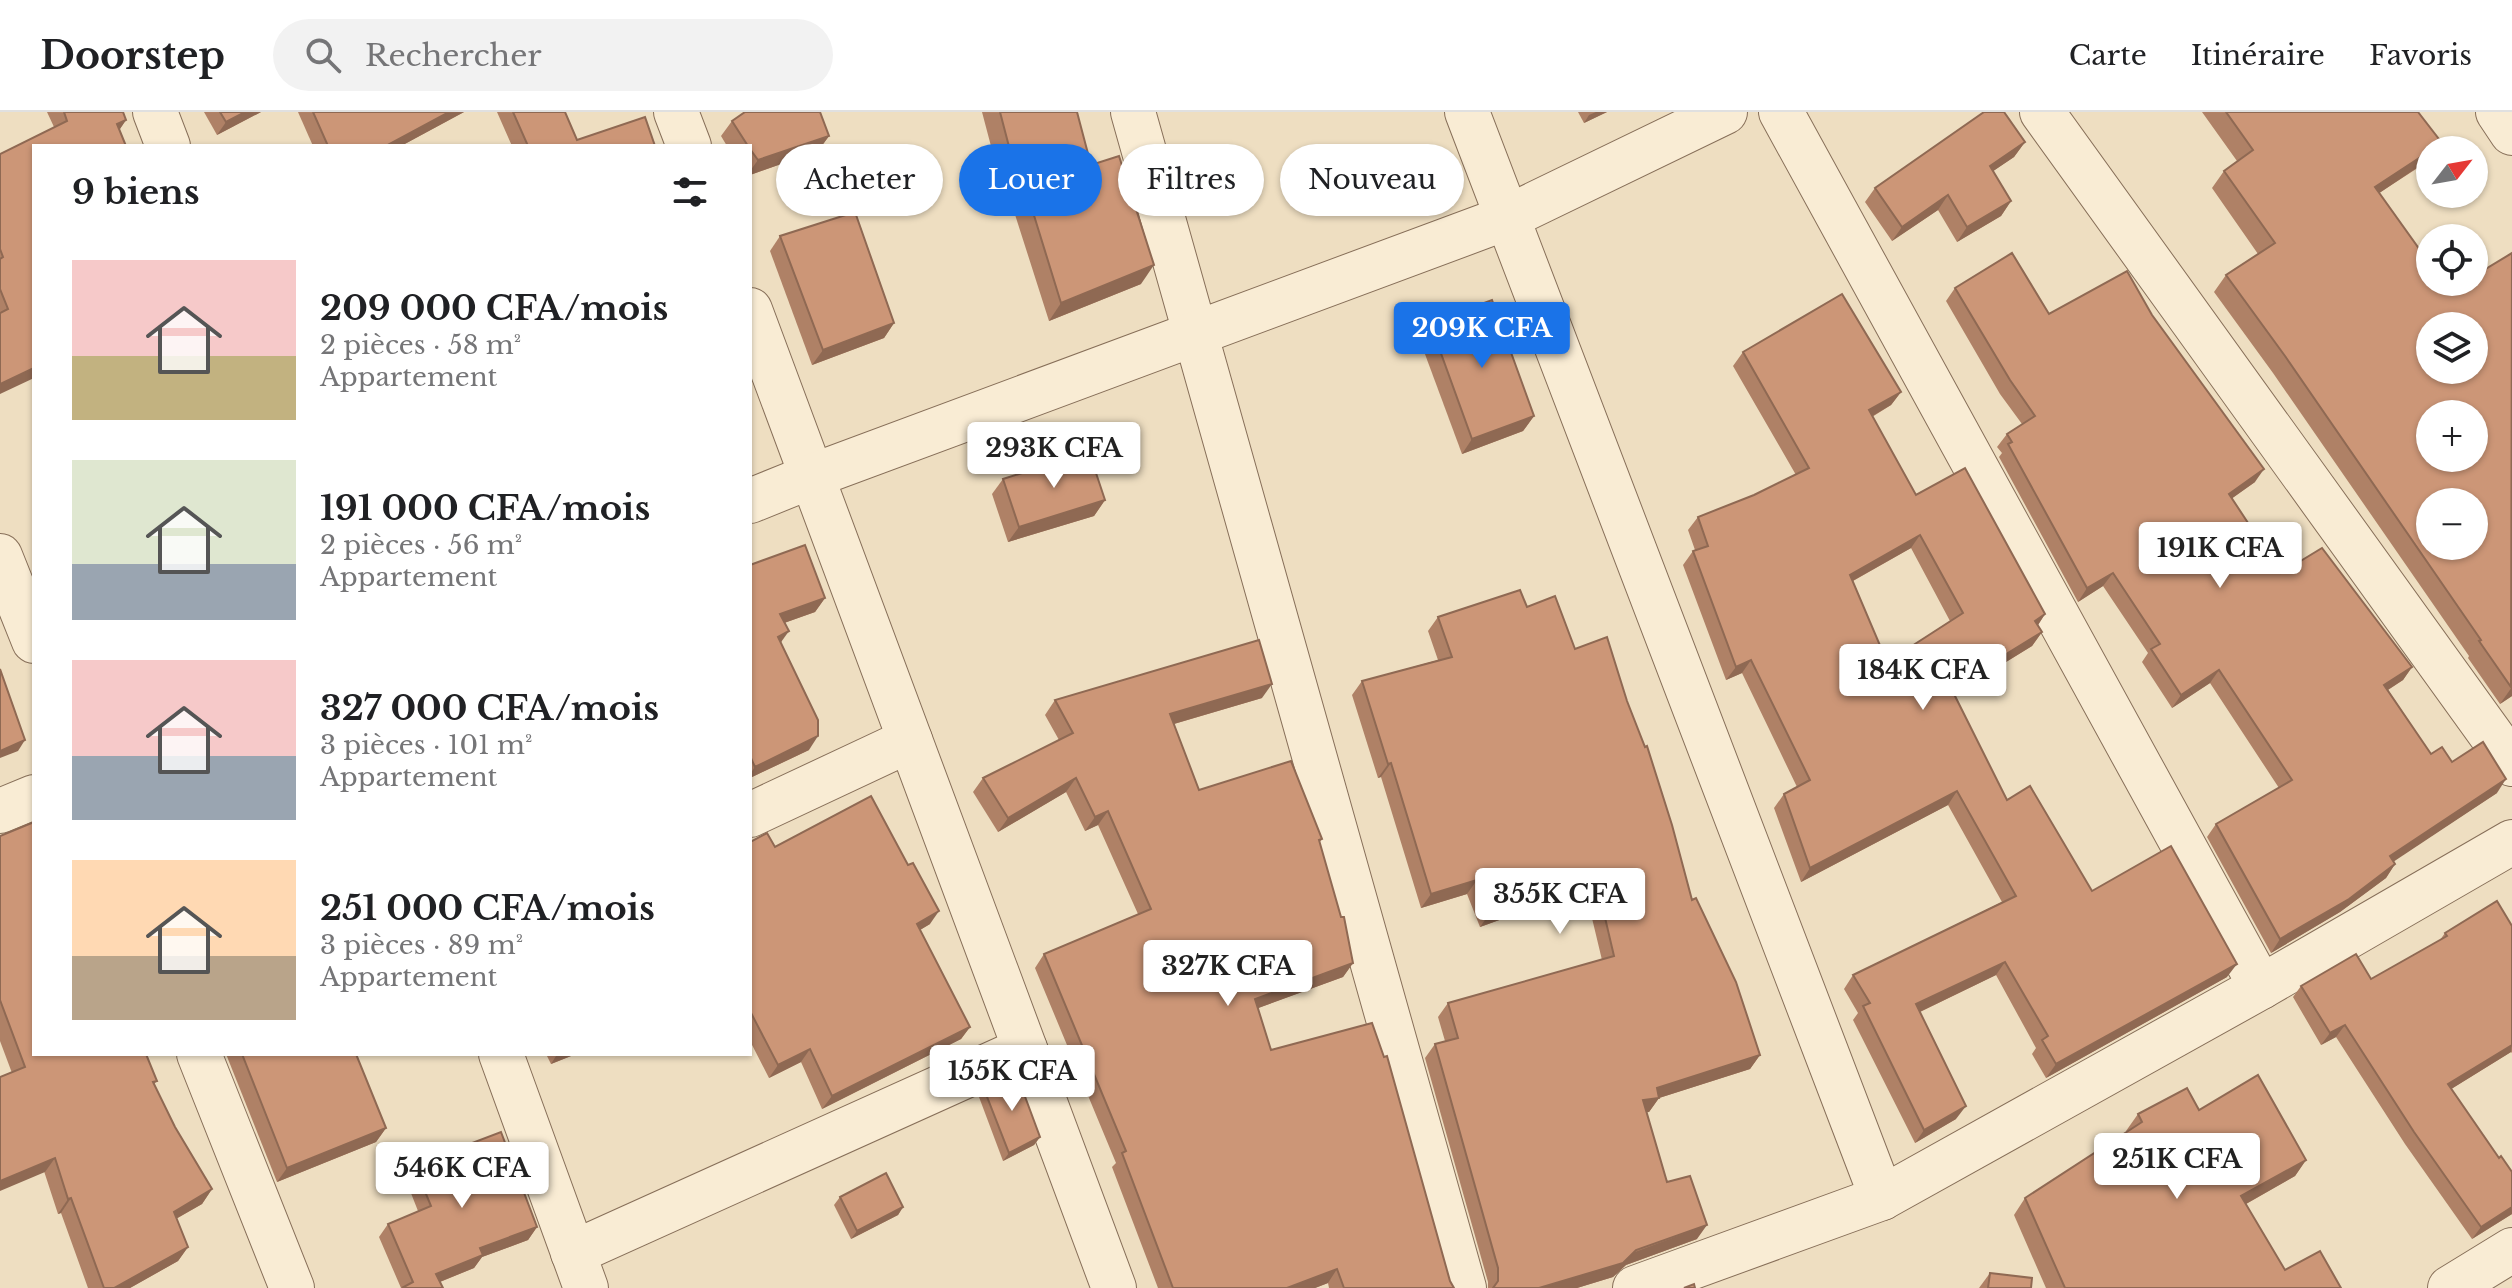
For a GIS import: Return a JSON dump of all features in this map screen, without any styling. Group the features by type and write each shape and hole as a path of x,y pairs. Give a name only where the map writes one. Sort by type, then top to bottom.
{"street":[{"path":"155,112 167,144"},
{"path":"676,112 688,144"},
{"path":"1133,112 1464,1288"},
{"path":"1467,112 1882,1198"},
{"path":"752,500 1506,218 1725,112"},
{"path":"1781,112 2261,987"},
{"path":"2042,112 2512,764"},
{"path":"2498,112 2512,133"},
{"path":"752,315 1114,1288"},
{"path":"0,556 32,636"},
{"path":"752,814 910,740"},
{"path":"0,811 32,798"},
{"path":"1635,1288 1882,1198 2261,987 2512,842"},
{"path":"502,1056 580,1270 1025,1049"},
{"path":"200,1056 292,1288"},
{"path":"2469,1283 2512,1250"}],"building":[{"path":"64,112 123,112 126,120 117,124 125,144 32,144 32,369 0,384 0,313 8,309 0,289 0,259 3,257 0,249 0,154 67,121"},
{"path":"220,112 245,112 226,122"},
{"path":"313,112 449,112 390,144 327,144"},
{"path":"513,112 565,112 577,140 645,117 654,144 527,144"},
{"path":"745,112 820,112 829,136 805,144 776,144 776,154 758,160 752,152 752,144 747,144 732,121"},
{"path":"1000,112 1077,112 1085,144 1008,144"},
{"path":"1984,112 2004,112 2025,142 1990,166 2011,201 1967,227 1948,195 1902,227 1875,188"},
{"path":"2226,112 2418,112 2437,136 2416,136 2416,160 2375,187 2416,244 2416,296 2488,296 2488,268 2512,253 2511,687 2426,560 2488,560 2488,488 2416,488 2416,546 2226,275 2275,243 2224,171 2253,150"},
{"path":"1118,156 1118,216 1138,216 1154,265 1061,303 1034,216 1102,216 1102,161"},
{"path":"842,216 856,216 894,323 823,350 780,236"},
{"path":"2012,253 2049,314 2127,271 2152,315 2264,469 2229,494 2281,573 2322,548 2412,667 2384,685 2431,754 2442,747 2452,762 2483,742 2506,779 2390,856 2395,864 2349,899 2280,939 2216,824 2292,780 2219,670 2181,695 2151,649 2160,644 2113,573 2087,588 2008,444 2012,442 2007,434 2035,416 1955,288"},
{"path":"1842,294 1901,392 1869,410 1916,495 1965,468 2045,614 2035,621 2042,632 1951,688 2007,800 2030,786 2092,891 2171,846 2237,964 2056,1064 2042,1040 2048,1036 2005,962 1916,1004 1966,1106 1924,1130 1863,1006 1870,1003 1853,975 2016,896 1957,791 1810,868 1784,794 1810,780 1751,660 1736,667 1693,551 1708,546 1698,517 1754,495 1809,468 1743,352","holes":["1920,535 1963,613 1887,662 1850,575"]},
{"path":"1492,300 1534,416 1472,439 1430,323"},
{"path":"1089,452 1105,500 1019,527 1003,479"},
{"path":"805,545 825,598 780,614 789,631 778,637 818,720 818,736 755,767 752,760 752,564"},
{"path":"1520,590 1527,607 1555,596 1575,649 1607,637 1627,701 1647,746 1692,900 1696,898 1736,982 1760,1055 1657,1088 1659,1098 1643,1100 1667,1182 1690,1176 1707,1225 1636,1250 1623,1263 1539,1288 1493,1288 1498,1281 1498,1268 1435,1044 1458,1038 1448,1003 1614,956 1595,875 1490,913 1477,880 1431,894 1362,681 1452,657 1438,617"},
{"path":"1259,640 1272,684 1170,714 1199,790 1291,761 1322,839 1319,840 1341,917 1344,917 1353,963 1255,999 1271,1050 1372,1023 1384,1057 1387,1056 1454,1288 1344,1288 1337,1269 1287,1288 1173,1288 1122,1153 1126,1151 1044,954 1151,909 1108,811 1095,817 1076,778 1008,818 983,778 1073,733 1055,700"},
{"path":"0,669 25,740 0,751"},
{"path":"871,796 908,865 913,863 939,911 917,924 970,1027 832,1096 810,1049 778,1065 752,1015 752,841 767,833 775,847"},
{"path":"32,823 32,1056 147,1056 157,1081 153,1082 175,1127 212,1189 174,1212 188,1247 114,1288 104,1288 55,1158 0,1181 0,1077 25,1067 0,1000 0,836"},
{"path":"2497,901 2512,926 2512,1045 2448,1084 2512,1172 2512,1207 2481,1227 2414,1132 2345,1025 2330,1033 2301,986 2356,954 2371,979 2447,936 2445,933"},
{"path":"243,1056 357,1056 386,1128 287,1168"},
{"path":"1017,1075 1040,1137 1009,1153 984,1089"},
{"path":"2258,1075 2306,1160 2241,1196 2285,1270 2320,1251 2341,1288 2065,1288 2025,1198 2142,1122 2138,1114 2187,1088 2199,1110"},
{"path":"501,1132 537,1227 480,1248 483,1255 436,1274 443,1288 402,1288 413,1282 388,1224 431,1206 414,1165"},
{"path":"886,1173 903,1207 857,1231 840,1197"},
{"path":"1990,1273 2032,1278 2031,1288 1988,1288"}]}
